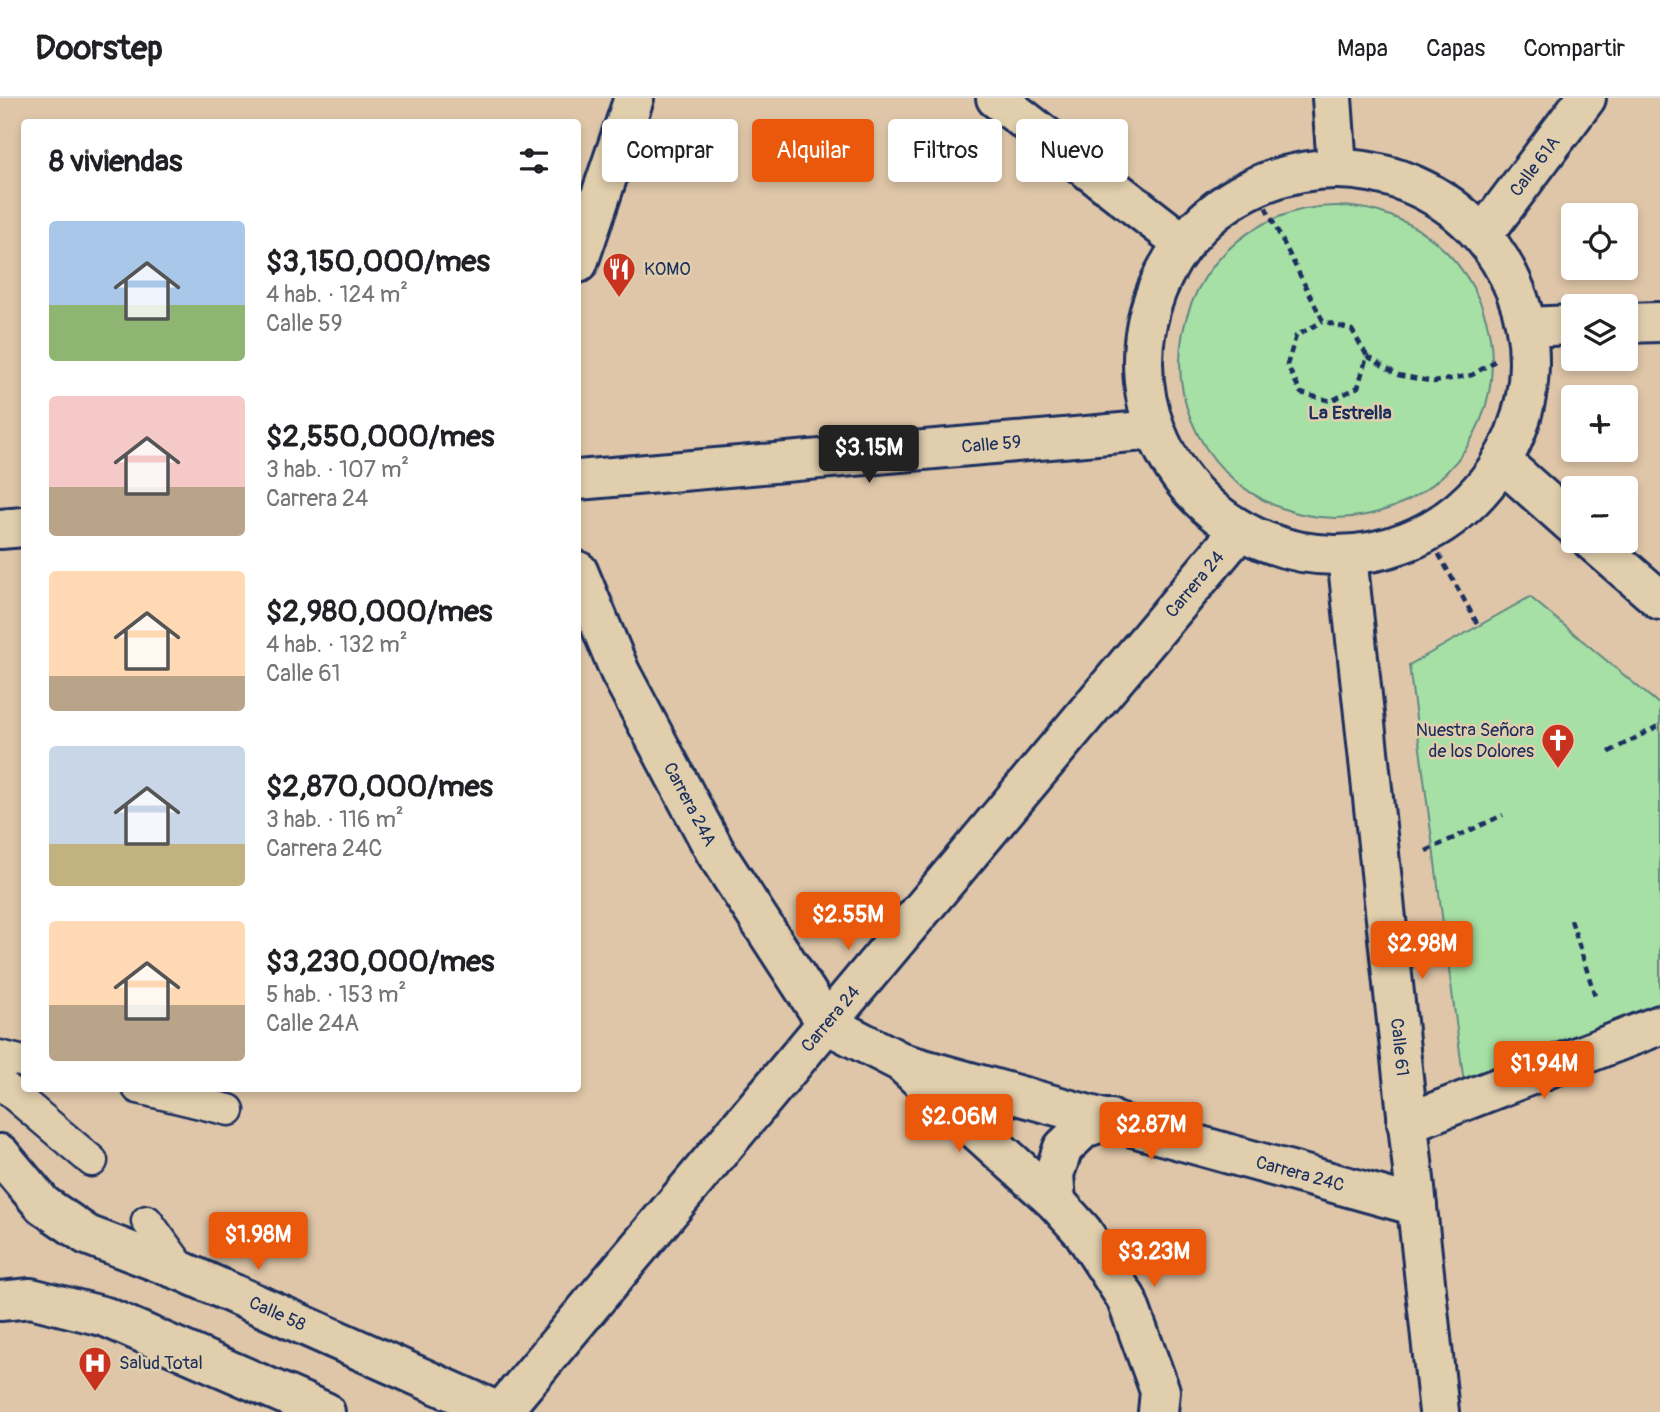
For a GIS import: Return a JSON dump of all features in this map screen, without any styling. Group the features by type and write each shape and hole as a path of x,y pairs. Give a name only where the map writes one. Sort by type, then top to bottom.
{"street":[{"path":"581,254 634,98"},
{"path":"996,98 1183,243"},
{"path":"1332,98 1337,167"},
{"name":"Calle 61A","path":"1483,235 1586,98"},
{"path":"1337,167 1377,172 1416,185 1450,206 1483,235 1509,277 1526,327 1528,373 1520,419 1501,461 1469,502 1427,533 1388,549 1347,556 1310,553 1274,545 1240,530 1205,504 1176,470 1155,430 1144,382 1146,334 1159,286 1183,243 1215,210 1255,186 1294,172 1337,167"},
{"path":"1638,322 1660,321"},
{"path":"1526,327 1561,326"},
{"name":"Calle 59","path":"581,480 1155,430"},
{"path":"1501,461 1561,514"},
{"path":"0,529 21,527"},
{"name":"Carrera 24","path":"500,1412 1240,530"},
{"path":"1606,553 1660,600"},
{"name":"Calle 61","path":"1347,556 1439,1412"},
{"name":"Carrera 24A","path":"581,578 620,672 716,853 827,1024"},
{"path":"827,1024 901,1062 1056,1202 1083,1232 1126,1298 1160,1391 1158,1412"},
{"path":"1407,1123 1660,1025"},
{"name":"Carrera 24C","path":"901,1062 1417,1206"},
{"path":"1056,1202 1054,1174 1063,1148 1084,1128 1110,1119"},
{"name":"Calle 58","path":"0,1154 43,1205 87,1235 184,1272 500,1412"},
{"path":"0,1301 31,1298 106,1317 325,1412"}],"lane":[{"path":"0,1056 21,1061"},
{"path":"0,1083 92,1161"},
{"path":"155,1092 229,1110"},
{"path":"147,1221 184,1272"}],"path":[{"path":"1255,186 1323,321 1352,330 1367,356 1398,375 1434,382 1472,375 1503,356 1526,327"},
{"path":"1323,321 1296,336 1287,365 1301,393 1331,401 1358,387 1367,356"},
{"path":"1427,533 1478,624"},
{"path":"1609,752 1660,725"},
{"path":"1381,872 1503,815"},
{"path":"1571,920 1609,1043"}],"green space":[{"path":"1321,206 1351,206 1396,217 1423,232 1447,251 1466,275 1481,302 1492,347 1492,377 1481,422 1466,449 1447,473 1423,492 1396,507 1351,518 1321,518 1291,512 1262,500 1237,483 1215,461 1198,436 1186,407 1180,377 1180,347 1186,317 1198,288 1215,263 1237,241 1262,224 1291,212"},
{"path":"1530,597 1660,705 1660,1015 1464,1083 1409,665"}],"place":[{"name":"KOMO","path":"619,299"},
{"name":"Nuestra Señora de los Dolores","path":"1558,770"},
{"name":"Salud Total","path":"95,1393"}],"district":[{"name":"La Estrella","path":"1350,413"}]}
